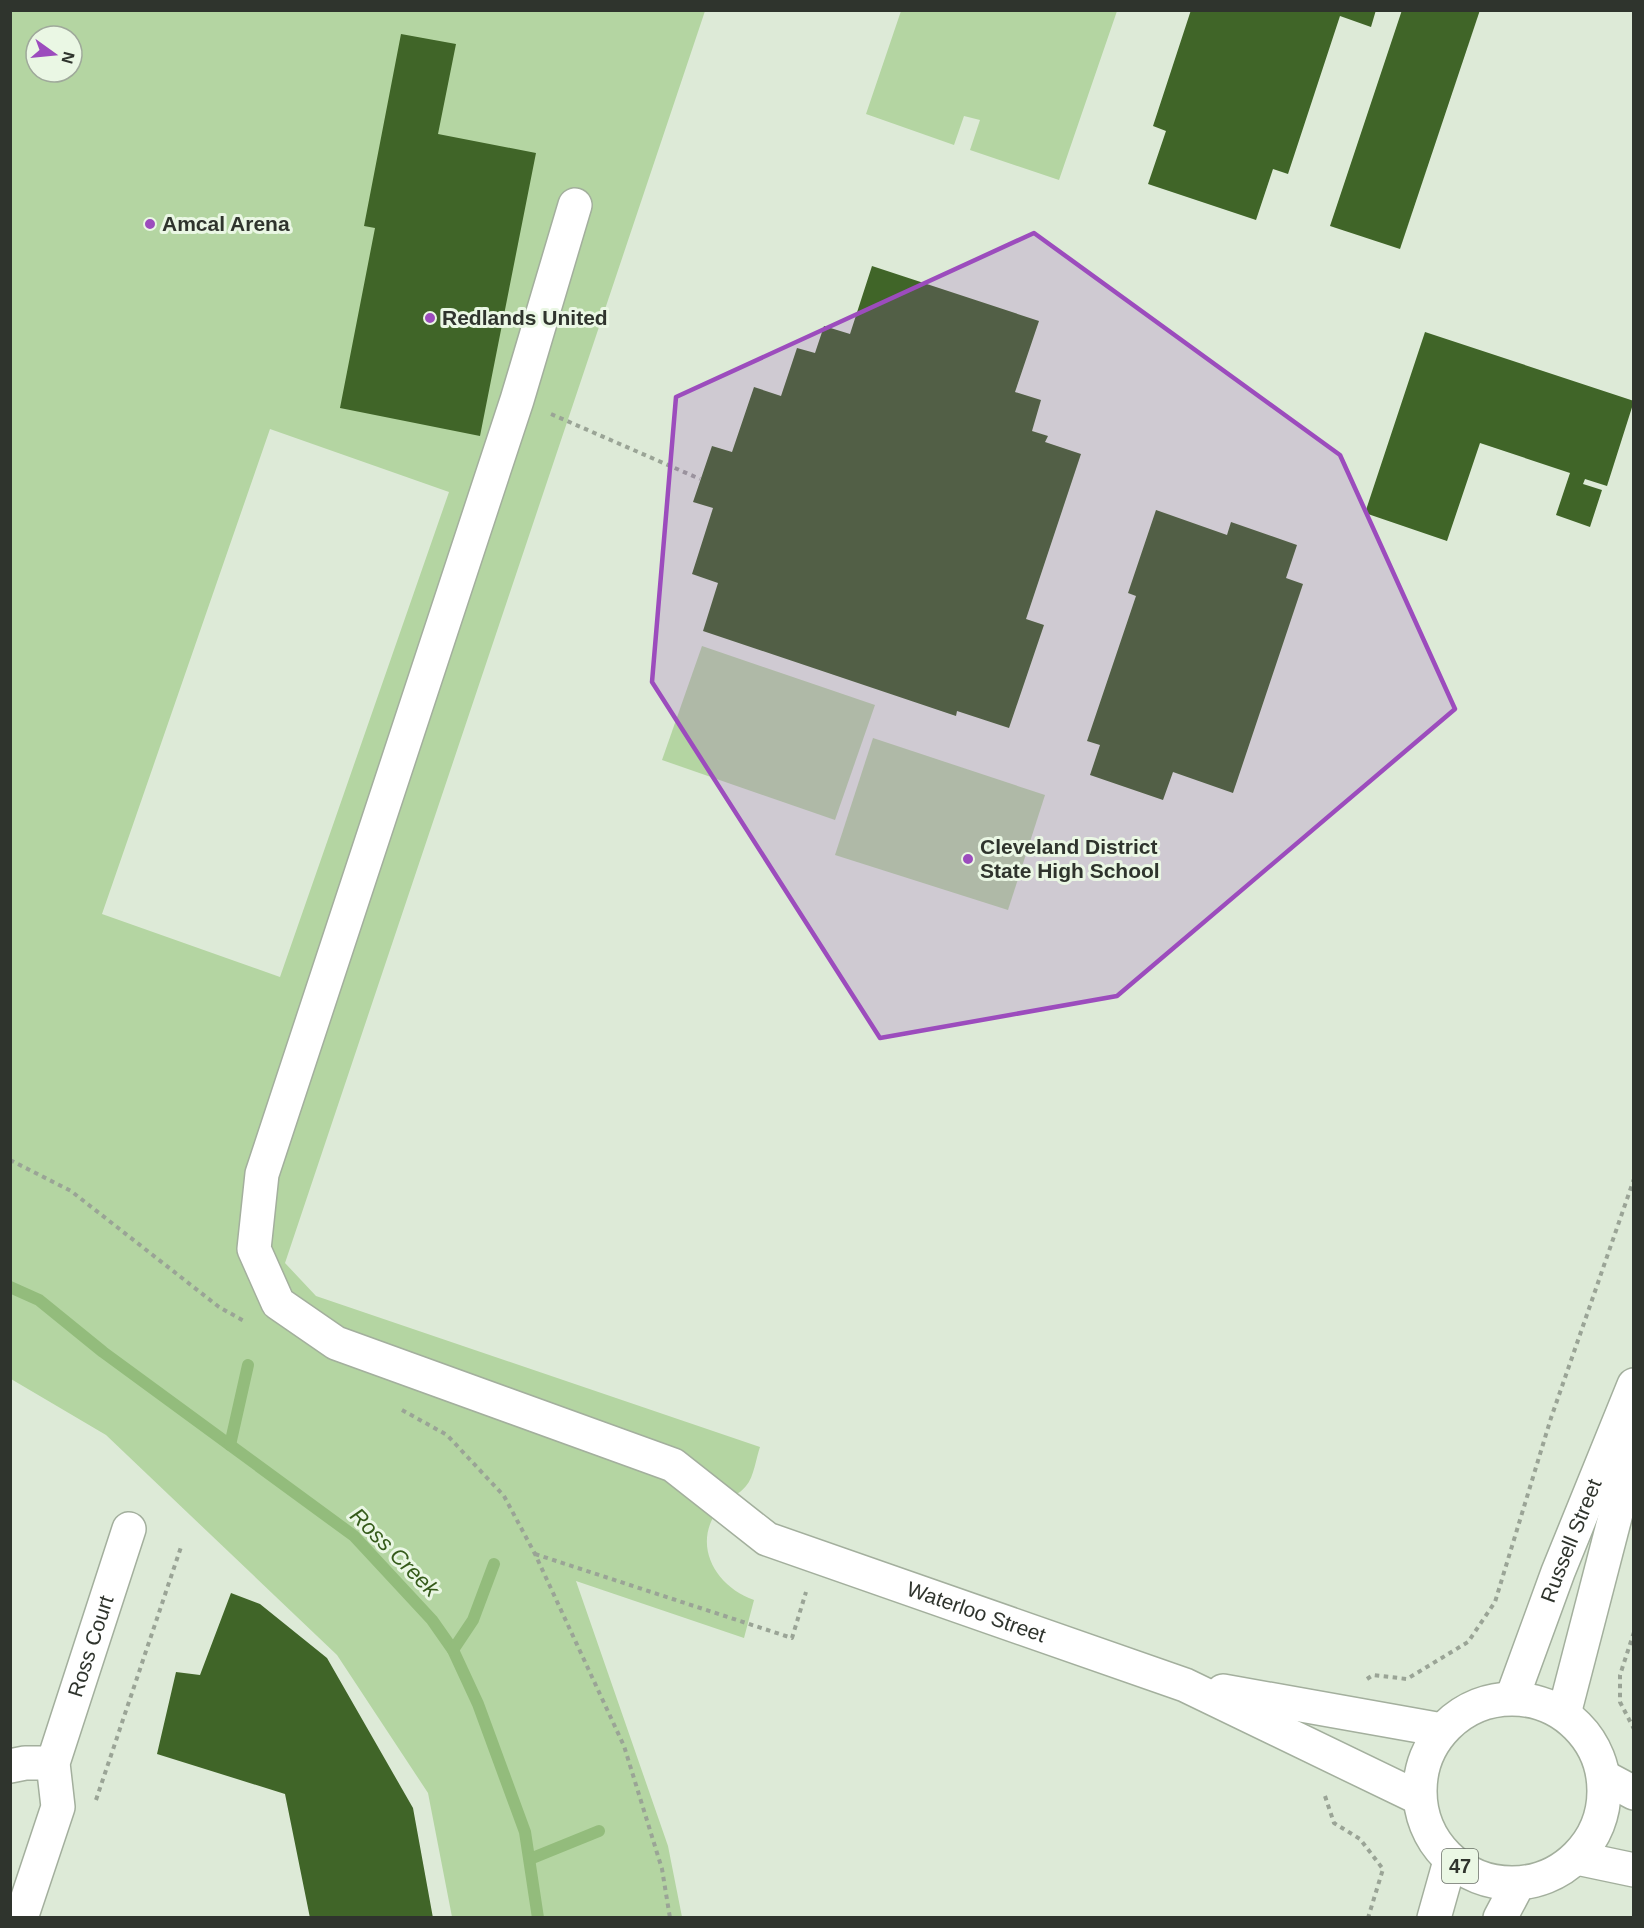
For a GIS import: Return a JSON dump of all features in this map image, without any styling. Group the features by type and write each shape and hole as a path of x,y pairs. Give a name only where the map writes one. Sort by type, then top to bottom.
{"main road":[{"name":"Waterloo Street","path":"575,205 517,400 262,1174 254,1249 278,1304 336,1343 673,1465 767,1539 1185,1685 1419,1798"},
{"name":"Russell Street","path":"1512,1698 1558,1572 1634,1385"},
{"name":"Russell Street","path":"1564,1714 1634,1444"},
{"name":"Ross Court","path":"21,1917 57,1806 53,1763 129,1529"},
{"name":"Waterloo Street","path":"1185,1685 1442,1730"},
{"name":"47","path":"1512,1698 1544,1703 1564,1714 1590,1742 1604,1777 1600,1820 1577,1858 1551,1876 1518,1884 1488,1881 1450,1861 1430,1834 1419,1798 1425,1757 1442,1730 1478,1704 1512,1698"},
{"path":"10,1766 25,1763 53,1763"},
{"path":"1604,1777 1634,1792"},
{"path":"1577,1858 1634,1870"},
{"name":"47","path":"1434,1917 1450,1861"},
{"path":"1500,1917 1518,1884"}],"path":[{"path":"517,400 700,479"},
{"path":"10,1160 71,1191 219,1307 250,1324"},
{"path":"1346,1713 1353,1687 1373,1675 1407,1678 1468,1642 1495,1602 1551,1418 1634,1179"},
{"path":"395,1406 447,1435 504,1496 536,1554 624,1746 662,1869 670,1917"},
{"path":"92,1811 181,1547"},
{"path":"536,1554 792,1638 816,1556"},
{"path":"1634,1632 1620,1675 1620,1702 1634,1730"},
{"path":"1335,1757 1323,1790 1334,1823 1360,1839 1383,1869 1368,1917"}],"highlighted area":[{"path":"1034,233 1340,455 1455,709 1117,996 880,1038 652,682 676,397"}],"green space":[{"path":"10,11 705,11 285,1263 316,1296 760,1447 749,1482 721,1506 707,1534 707,1548 718,1574 740,1593 754,1600 744,1638 576,1581 668,1846 682,1917 452,1917 428,1793 337,1655 106,1435 11,1379","holes":["270,429 449,492 280,977 102,914"]},
{"path":"901,11 1117,11 1059,180 970,150 980,120 964,116 954,145 866,114"},
{"path":"702,646 875,705 835,820 662,760"},
{"path":"873,738 1045,795 1008,910 835,855"}],"building":[{"path":"1191,10 1376,10 1371,27 1340,16 1288,174 1273,169 1256,220 1148,184 1166,131 1153,126"},
{"path":"1402,10 1480,10 1400,249 1330,226"},
{"name":"Redlands United","path":"401,34 456,44 438,134 536,153 480,436 340,408 375,228 364,226"},
{"path":"872,266 1039,321 1015,392 1041,400 1032,431 1048,436 1045,442 1081,454 1026,619 1044,625 1009,728 957,711 956,716 703,631 718,583 692,574 713,508 693,502 712,446 732,452 754,387 781,396 797,348 815,353 824,326 850,334"},
{"path":"1425,332 1634,401 1607,486 1585,479 1583,484 1602,490 1590,527 1556,515 1570,473 1480,443 1447,541 1365,513"},
{"path":"1156,510 1227,535 1231,522 1297,545 1286,578 1303,584 1233,793 1173,772 1163,800 1090,775 1100,745 1087,741 1136,596 1128,593"},
{"path":"231,1593 260,1604 327,1658 413,1808 433,1918 310,1918 285,1794 157,1754 176,1672 200,1675"}],"waterway":[{"name":"Ross Creek","path":"10,1287 39,1300 103,1352 354,1536 432,1620 453,1650 478,1704 525,1832 538,1918"},
{"path":"230,1445 248,1365"},
{"path":"453,1650 473,1620 494,1564"},
{"path":"530,1859 599,1831"}],"place":[{"name":"Amcal Arena","path":"150,224"},
{"name":"Redlands United","path":"430,318"},
{"name":"Cleveland District State High School","path":"968,859"}]}
